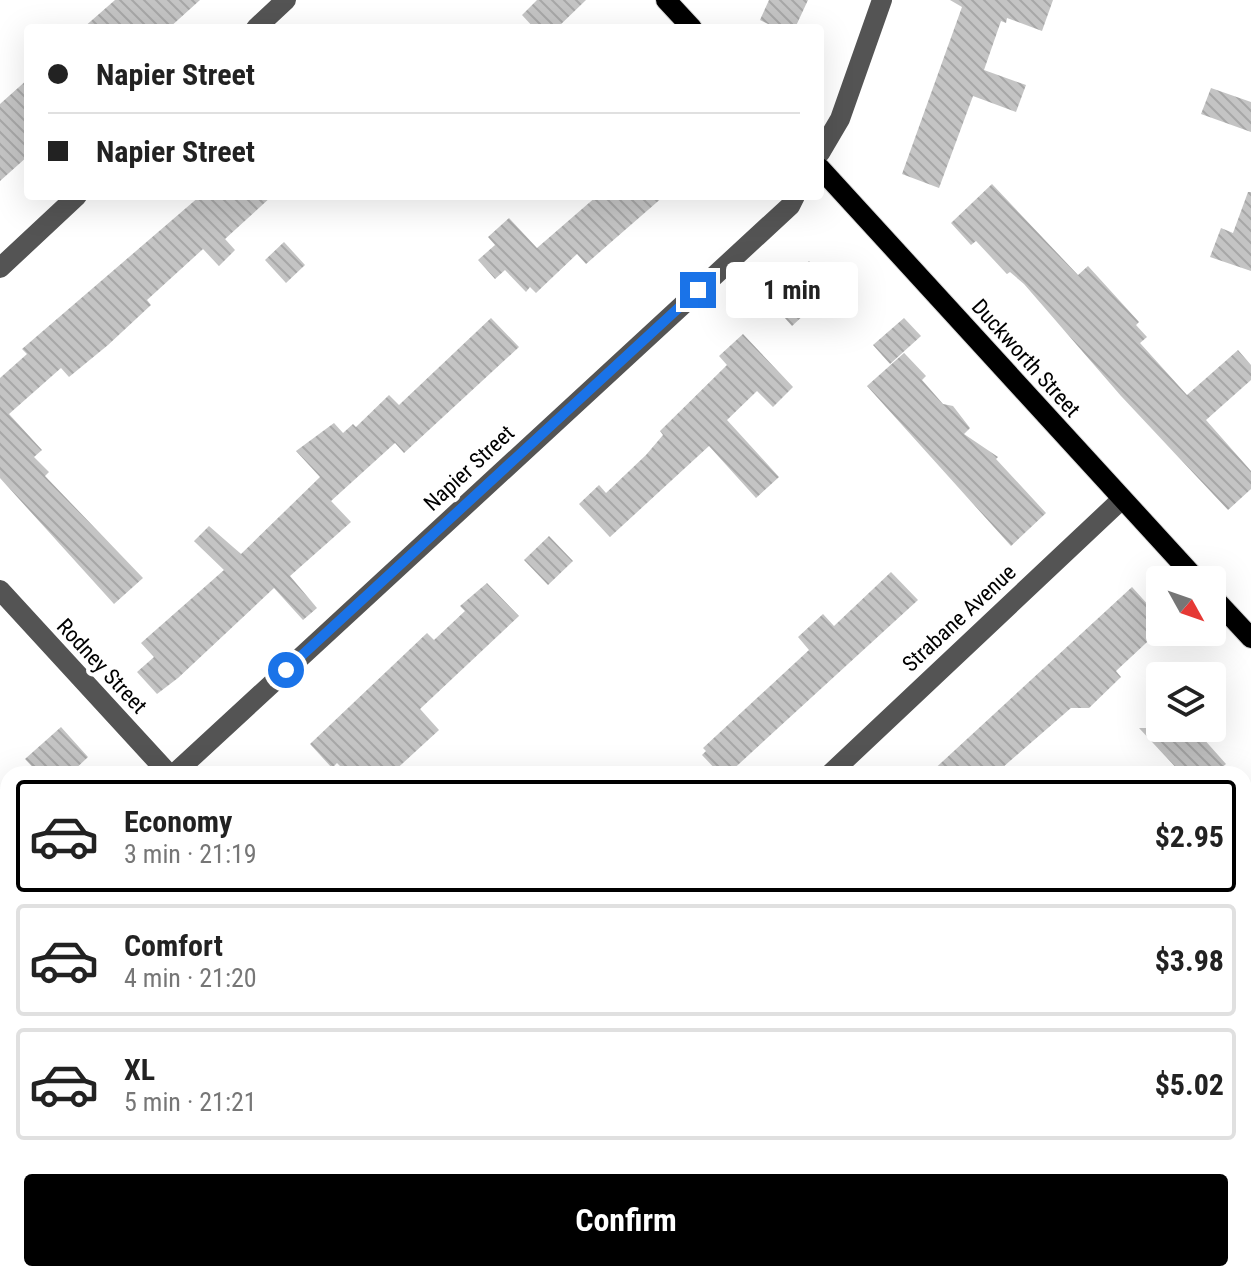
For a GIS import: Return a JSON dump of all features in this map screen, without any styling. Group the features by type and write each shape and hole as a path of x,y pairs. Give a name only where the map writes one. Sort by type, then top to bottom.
{"main road":[{"path":"666,0 688,24"},
{"name":"Duckworth Street","path":"824,172 1184,566"},
{"path":"1226,611 1251,638"}],"street":[{"path":"260,24 286,0"},
{"path":"824,146 840,119 882,0"},
{"path":"0,268 73,200"},
{"name":"Napier Street","path":"180,766 778,216 792,200"},
{"name":"Strabane Avenue","path":"838,766 1122,499"},
{"name":"Rodney Street","path":"0,590 164,766"}],"building":[{"path":"115,0 200,0 173,24 88,24"},
{"path":"537,0 586,0 561,24 530,24 522,15"},
{"path":"769,0 808,0 797,24 768,24 760,20"},
{"path":"950,0 1053,0 1042,31 1007,18 1006,23 1001,21 984,70 1026,85 1016,112 973,96 939,188 902,174 962,7"},
{"path":"24,83 24,160 0,181 0,104"},
{"path":"1211,88 1251,102 1251,132 1201,114"},
{"path":"992,184 1078,275 1088,266 1139,322 1136,325 1147,337 1140,343 1187,395 1238,350 1251,365 1251,380 1206,420 1251,471 1251,489 1228,510 1121,396 1024,284 1010,272 1007,274 976,241 971,245 951,223"},
{"path":"1248,192 1251,192 1251,271 1210,257 1221,228 1233,233"},
{"path":"195,200 268,200 225,239 235,250 219,266 203,249 147,300 151,305 108,345 69,377 61,368 9,414 42,450 34,457 49,472 45,476 143,578 114,604 0,478 0,378 27,354 22,349"},
{"path":"592,200 659,200 586,264 577,254 536,293 530,287 526,292 505,270 495,279 478,260 495,245 488,237 509,218 537,248"},
{"path":"284,242 305,265 286,283 265,260"},
{"path":"809,261 834,287 792,326 768,299"},
{"path":"491,318 519,347 404,453 395,443 331,501 351,522 290,576 317,608 303,620 274,588 157,694 137,672 154,657 141,643 224,570 194,541 209,526 241,554 320,477 296,451 334,423 343,433 353,424 356,427 389,395 399,405"},
{"path":"904,318 921,336 890,364 873,345"},
{"path":"743,334 793,387 773,407 757,391 727,420 779,477 756,498 709,446 610,537 579,504 599,485 606,493 646,455 663,435 660,431 727,365 719,356"},
{"path":"904,353 926,376 922,380 943,404 953,406 970,428 964,434 998,457 996,459 1046,513 1011,546 867,386"},
{"path":"549,536 573,561 548,585 524,560"},
{"path":"891,572 918,600 737,766 712,766 702,755 706,751 703,748 809,650 798,637 823,614 834,626"},
{"path":"487,583 519,616 420,709 439,730 400,766 340,766 337,763 330,766 310,744 427,633 434,640 465,611 460,606"},
{"path":"1132,587 1146,602 1146,643 1116,671 1121,677 1089,708 1071,708 1004,766 938,766"},
{"path":"61,727 88,757 78,766 32,766 25,759"},
{"path":"1152,742 1206,742 1226,764 1175,766"}],"route":[{"path":"286,670 698,290"}]}
